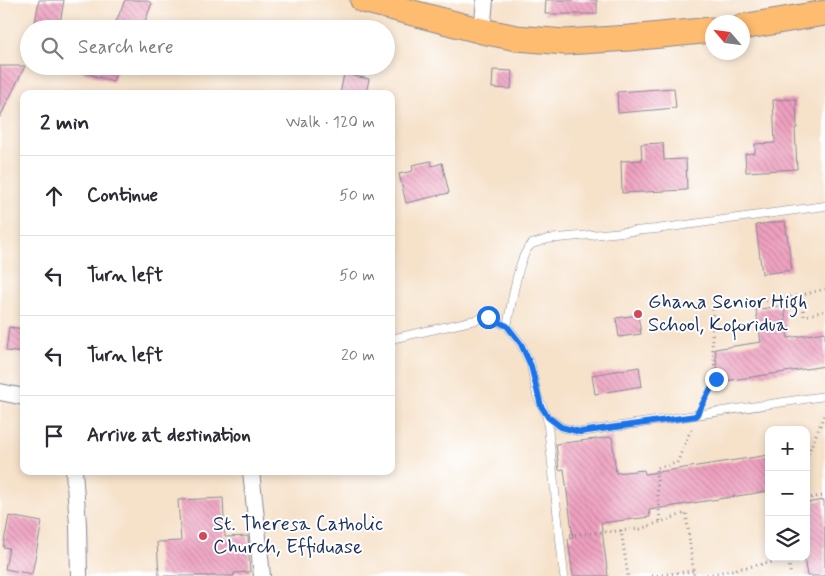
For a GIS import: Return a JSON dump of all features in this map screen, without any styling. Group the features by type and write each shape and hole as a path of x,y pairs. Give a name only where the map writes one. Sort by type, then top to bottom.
{"main road":[{"path":"363,0 482,31 517,38 565,42 705,31"},
{"path":"750,26 825,13"}],"street":[{"path":"482,31 485,0"},
{"path":"0,392 20,396"},
{"path":"74,475 79,576"},
{"path":"252,475 262,576"}],"lane":[{"path":"507,326 518,272 525,254 531,245 547,239 656,229 825,206"},
{"path":"395,338 488,317 507,326 521,344 531,366 537,395 548,417 564,576"},
{"path":"548,417 561,427 580,432 825,396"}],"path":[{"path":"660,521 656,468 677,464 696,416 716,379 712,342 713,302 752,303 802,295 825,289"},
{"path":"802,295 804,316 825,311"},
{"path":"810,449 825,414"},
{"path":"810,498 825,496"},
{"path":"559,536 640,529 686,513 694,576"},
{"path":"621,530 628,576"},
{"path":"702,576 778,561"},
{"path":"788,561 791,576"},
{"path":"652,576 694,571"}],"building":[{"path":"39,0 64,0 61,20 36,20"},
{"path":"125,0 145,0 152,3 145,20 117,20"},
{"path":"546,0 597,0 597,14 545,14"},
{"path":"0,66 20,66 21,75 0,117"},
{"path":"493,70 512,71 511,89 492,88"},
{"path":"92,75 115,75 113,82"},
{"path":"344,75 369,79 367,90 341,90"},
{"path":"674,88 676,108 618,113 617,92"},
{"path":"796,99 797,169 746,172 745,154 755,153 755,144 775,143 773,100"},
{"path":"663,143 664,160 686,159 687,190 622,193 621,161 642,160 641,144"},
{"path":"431,161 432,166 442,163 449,193 406,203 399,174 413,171 412,165"},
{"path":"785,221 792,270 762,274 756,225"},
{"path":"784,305 788,338 825,332 825,366 719,382 715,349 761,342 756,310"},
{"path":"638,315 641,334 619,337 616,318"},
{"path":"9,327 20,328 20,353 6,351"},
{"path":"639,367 642,386 595,394 592,375"},
{"path":"612,437 616,473 644,470 645,474 765,456 765,492 649,510 650,517 601,523 608,576 573,576 568,539 573,538 564,469 559,470 556,444"},
{"name":"St. Theresa Catholic Church, Effiduase","path":"223,498 225,537 248,536 250,572 234,573 234,576 159,576 157,542 181,541 178,500"},
{"path":"824,500 825,576 807,576 805,561 810,561 810,502"},
{"path":"9,516 42,522 32,574 5,569 9,548 3,547"}],"place":[{"name":"Ghana Senior High School, Koforidua","path":"638,314"},
{"name":"St. Theresa Catholic Church, Effiduase","path":"203,536"}],"route":[{"path":"488,317 507,326 521,344 531,366 541,406 548,417 561,427 580,432 696,416 716,379"}]}
